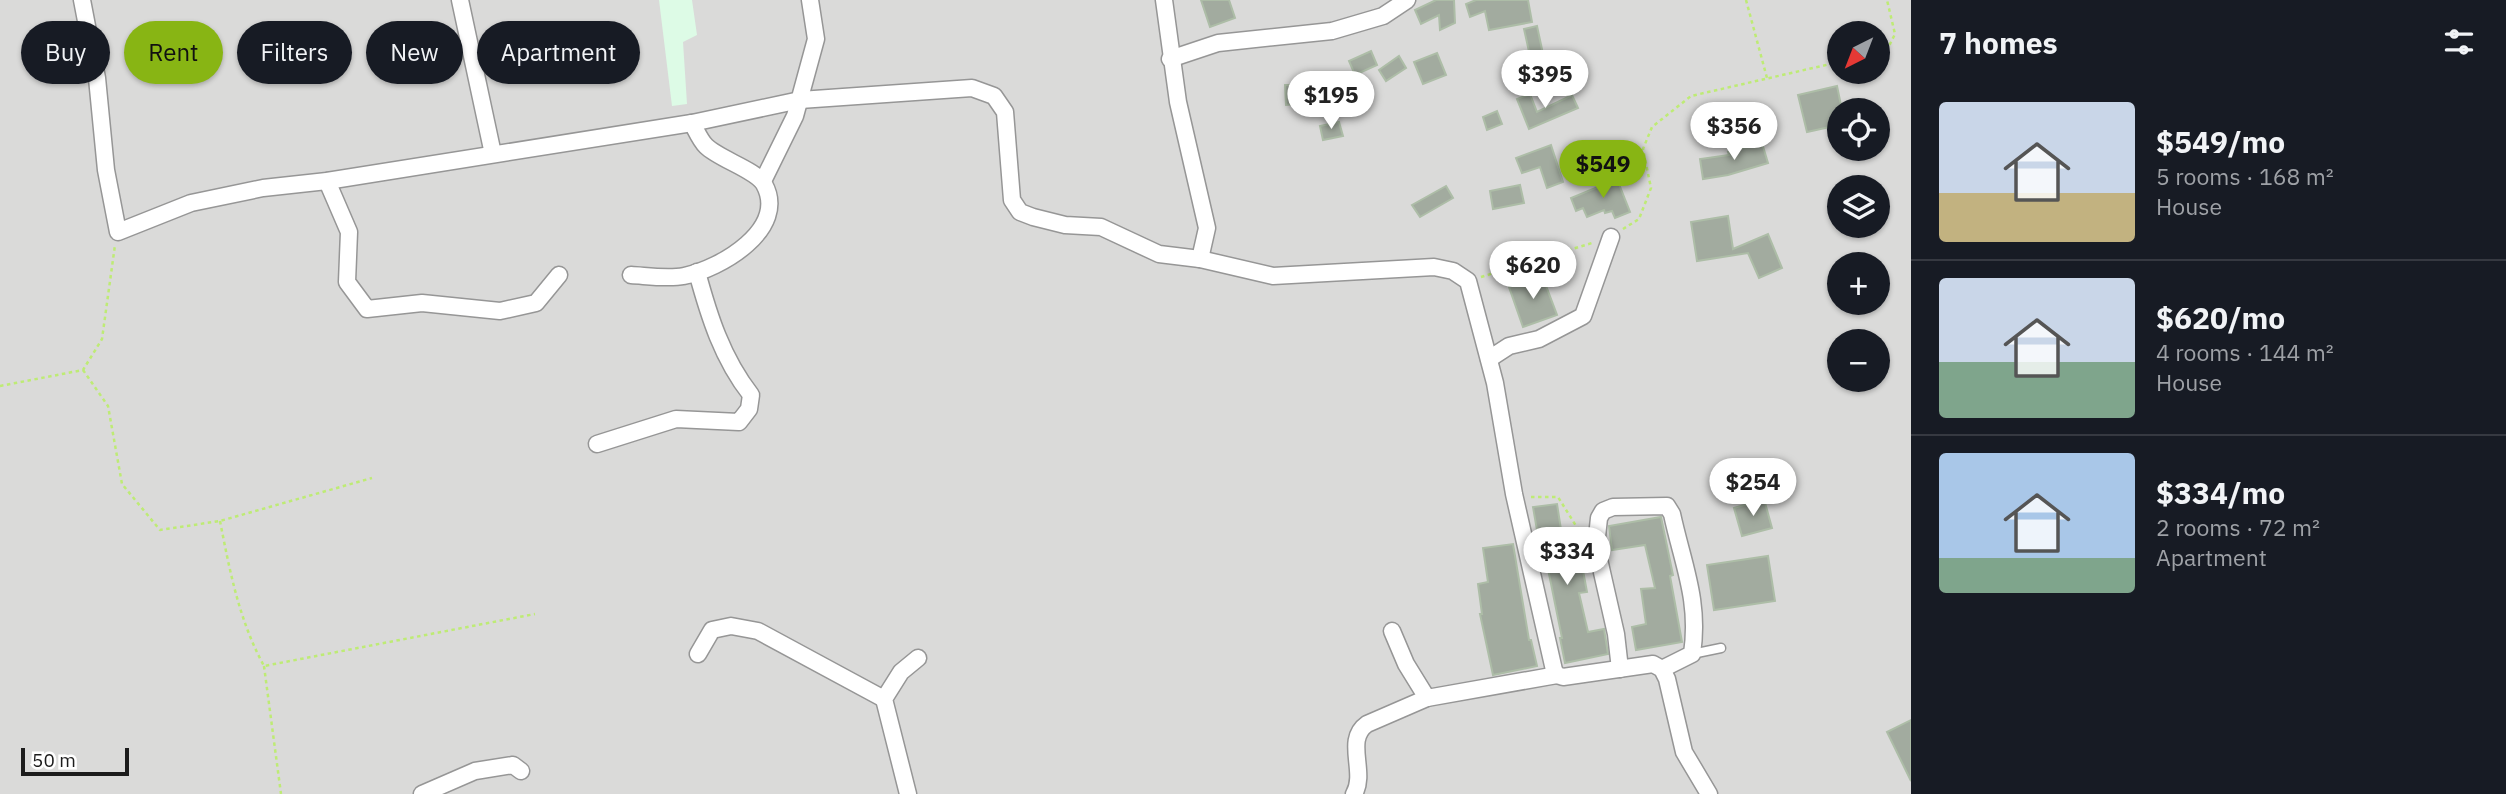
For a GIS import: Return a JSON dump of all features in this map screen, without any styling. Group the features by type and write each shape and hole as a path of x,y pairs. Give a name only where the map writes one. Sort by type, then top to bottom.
{"street":[{"path":"82,0 97,78 106,170 118,232 191,203 263,188 327,181 692,123 800,100 972,88 995,96 1005,112 1012,200 1020,212 1065,225 1101,227 1159,254 1200,259 1273,276 1434,267 1453,271 1468,281 1489,359 1514,494 1557,675"},
{"path":"460,0 493,153"},
{"path":"763,181 783,144 800,100 816,39 810,0"},
{"path":"1164,0 1170,59 1208,228 1200,259"},
{"path":"1170,59 1218,43 1332,31 1383,16 1407,0"},
{"path":"631,275 683,276 712,267 758,234 767,218 769,198 763,181 706,146 692,123"},
{"path":"327,181 349,232 347,282 367,309 422,303 500,311 536,303 559,275"},
{"path":"1489,359 1509,345 1539,340 1583,316 1611,237"},
{"path":"597,444 676,419 739,422 749,409 751,395 738,379 715,333 697,272"},
{"path":"1620,669 1616,635 1596,546 1599,518 1603,511 1612,507 1667,506 1671,509 1695,603 1692,654 1662,669"},
{"path":"698,654 712,630 731,626 758,631 884,699"},
{"path":"1392,631 1406,664 1427,698"},
{"path":"908,794 884,699 901,672 918,658"},
{"path":"1354,794 1359,786 1356,737 1360,729 1427,698 1557,675 1563,677 1653,664 1662,669 1667,678 1684,752 1709,794"},
{"path":"422,794 475,771 513,765 521,771"}],"lane":[{"path":"1692,654 1721,648"}],"path":[{"path":"1746,0 1768,78"},
{"path":"1887,0 1895,34 1890,44"},
{"path":"1468,281 1611,237 1639,219 1651,188 1643,149 1652,127 1691,96 1827,65"},
{"path":"0,386 83,370 102,339 118,232"},
{"path":"83,370 108,406 122,484 160,530 220,520 372,478"},
{"path":"1514,494 1538,498 1558,497 1585,541 1596,546"},
{"path":"220,520 235,597 252,644 264,666 281,794"},
{"path":"264,666 535,614"}],"shaded area":[{"path":"0,0 1911,0 1911,794 0,794"},
{"path":"659,0 692,0 697,35 683,42 687,104 672,106"}],"building":[{"path":"1201,0 1229,0 1235,18 1210,27"},
{"path":"1436,0 1454,0 1455,23 1440,30 1439,15 1421,24 1415,10"},
{"path":"1476,0 1528,0 1532,22 1489,30 1485,11 1470,17 1466,4"},
{"path":"1537,26 1543,54 1530,56 1524,29"},
{"path":"1371,51 1377,65 1355,75 1349,61"},
{"path":"1437,53 1446,75 1423,84 1414,62"},
{"path":"1399,56 1406,68 1386,81 1379,70"},
{"path":"1285,85 1297,85 1298,104 1286,105"},
{"path":"1837,86 1840,98 1827,98 1827,128 1807,132 1798,95"},
{"path":"1530,94 1537,112 1572,95 1578,108 1529,129 1517,99"},
{"path":"1497,111 1502,124 1487,130 1483,117"},
{"path":"1339,122 1343,136 1323,140 1320,126"},
{"path":"1762,143 1768,163 1703,179 1700,159 1729,155 1728,152"},
{"path":"1551,145 1563,182 1547,188 1540,167 1522,173 1516,158"},
{"path":"1617,179 1630,212 1615,218 1612,211 1605,213 1604,210 1587,217 1583,208 1576,211 1571,198"},
{"path":"1520,185 1524,203 1493,209 1490,191"},
{"path":"1446,186 1453,198 1420,217 1412,205"},
{"path":"1728,216 1733,249 1768,234 1782,268 1759,278 1748,253 1697,261 1691,222"},
{"path":"1542,275 1557,315 1523,327 1509,287"},
{"path":"1764,499 1772,528 1742,536 1734,508"},
{"path":"1557,504 1562,536 1576,533 1587,592 1579,593 1588,632 1604,629 1608,654 1565,663 1547,564 1543,565 1533,507"},
{"path":"1661,517 1673,575 1670,576 1682,642 1636,650 1632,627 1646,624 1641,589 1655,588 1645,545 1612,550 1609,526"},
{"path":"1513,544 1529,640 1537,666 1493,675 1480,614 1478,584 1488,582 1483,548"},
{"path":"1768,556 1775,601 1714,610 1707,565"},
{"path":"1911,720 1911,781 1887,732"}]}
